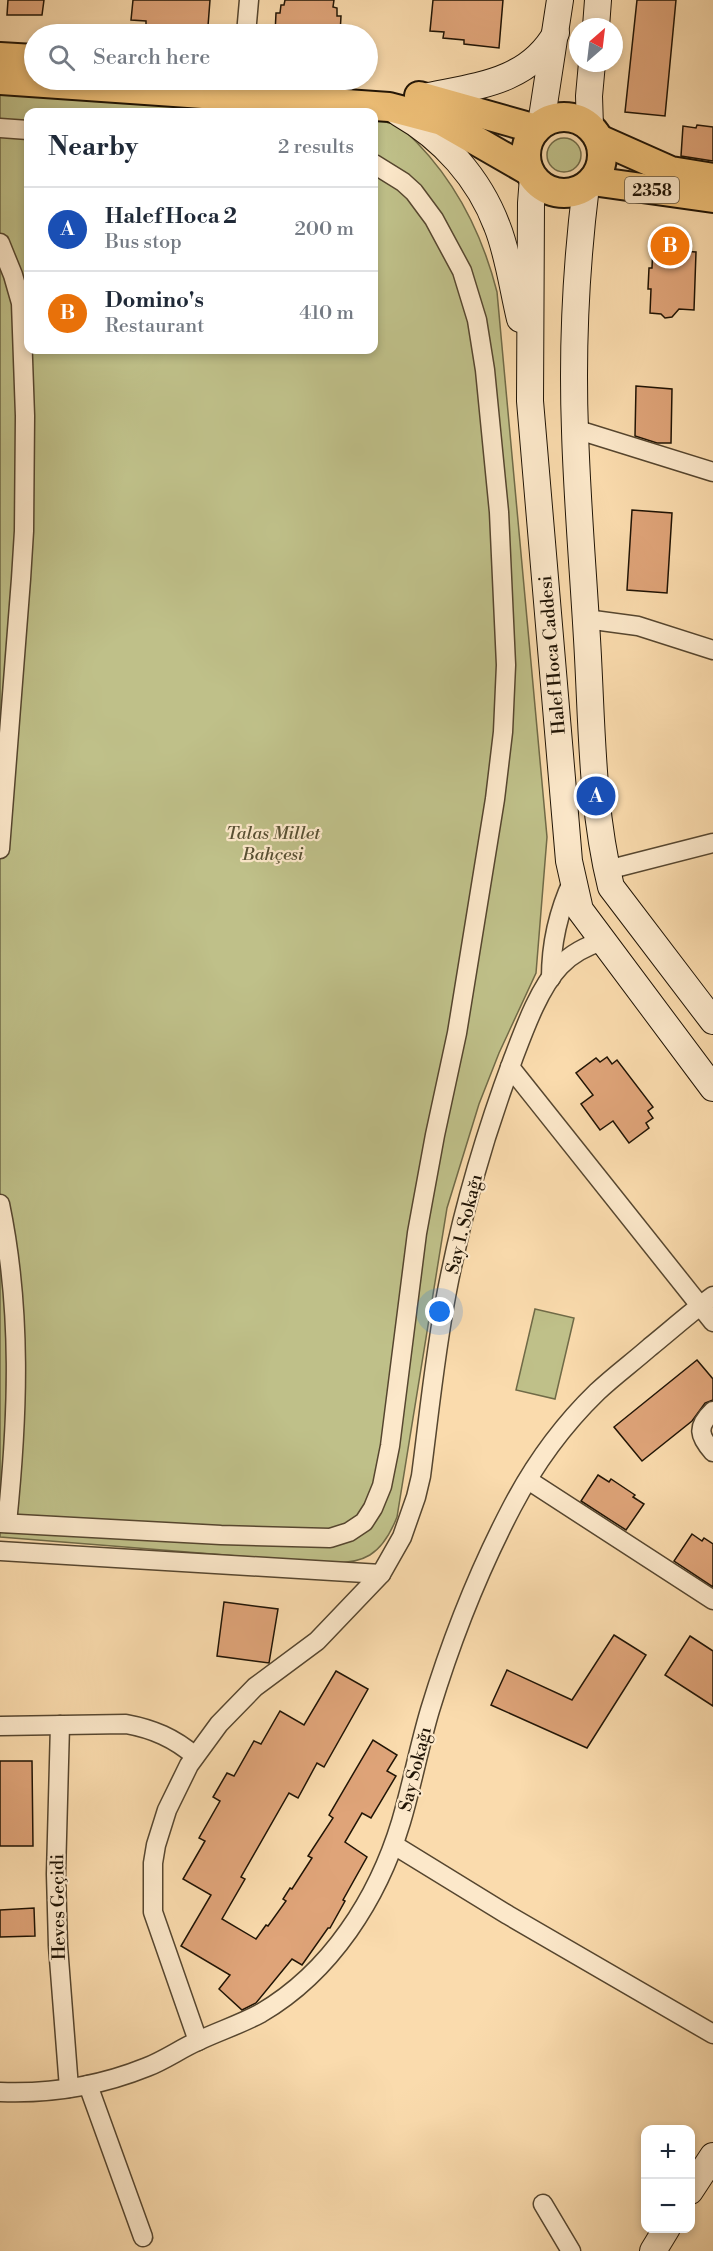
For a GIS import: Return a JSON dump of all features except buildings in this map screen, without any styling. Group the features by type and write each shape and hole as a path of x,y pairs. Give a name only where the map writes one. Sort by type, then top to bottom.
{"main road":[{"path":"531,174 526,149 539,126 560,0"},
{"path":"597,18 598,0"},
{"path":"424,97 489,82 520,71 541,55 556,33"},
{"path":"0,57 24,58"},
{"path":"144,90 389,107 442,121 531,174 543,187 558,193 572,192 589,184 601,161 594,133 589,96 591,72"},
{"path":"0,80 24,82"},
{"path":"367,90 424,97 539,126 555,118 570,117 584,123 594,133 671,171 713,178"},
{"path":"389,107 410,120 448,150 465,169 489,207 498,228 530,362"},
{"name":"Halef Hoca Caddesi","path":"531,174 530,401 569,861 580,910 713,1088"},
{"name":"Halef Hoca Caddesi","path":"589,184 580,243 575,362 575,429 596,796 611,887 713,1021"},
{"name":"2358","path":"589,184 713,198"},
{"path":"695,2183 713,2156"},
{"path":"653,2251 664,2233"}],"street":[{"path":"247,24 249,0"},
{"path":"0,128 24,130"},
{"path":"0,1204 11,1261 16,1322 14,1437 3,1523 221,1535 330,1538 349,1532 364,1522 382,1486 390,1446 417,1233 459,1023 495,799 503,732 506,666 499,512 485,370 475,312 458,262 434,219 404,182 378,166"},
{"path":"0,243 18,289 23,319 25,416 24,531 5,719 0,849"},
{"path":"575,429 713,471"},
{"path":"586,619 638,626 713,650"},
{"path":"607,870 713,843"},
{"path":"551,978 554,933 573,880"},
{"name":"Say 1. Sokağı","path":"198,2041 153,1912 153,1863 161,1827 177,1788 195,1756 236,1705 255,1687 317,1641 381,1574 402,1537 421,1476 439,1335 450,1279 473,1186 510,1068 530,1019 551,978 569,957 603,941"},
{"path":"510,1068 706,1301 713,1322"},
{"name":"Say Sokağı","path":"0,2092 43,2092 88,2085 148,2067 264,2011 290,1993 318,1968 358,1917 394,1845 447,1656 484,1565 528,1480 557,1438 598,1391 706,1301"},
{"path":"713,1411 706,1418 701,1431 703,1440 713,1452"},
{"path":"528,1480 713,1600"},
{"path":"0,1551 381,1574"},
{"path":"0,1726 126,1724 170,1737 195,1756"},
{"name":"Heves Geçidi","path":"60,1725 56,1874 58,1946 69,2088"},
{"path":"394,1845 508,1915 713,2034"},
{"path":"88,2085 143,2237"},
{"path":"543,2204 572,2251"}],"green space":[{"name":"Talas Millet Bahçesi","path":"0,68 24,70 24,90 283,90 360,96 377,108 24,108 24,354 378,354 378,109 421,147 450,184 473,225 497,292 547,837 536,973 499,1053 479,1104 447,1208 397,1517 385,1540 370,1555 350,1562 324,1563 0,1537"},
{"path":"564,138 576,143 581,155 576,167 564,172 552,167 547,155 552,143"},
{"path":"535,1309 574,1318 555,1399 516,1390"}],"place":[{"name":"Domino's","path":"670,246"},
{"name":"Halef Hoca 2","path":"596,796"}]}
